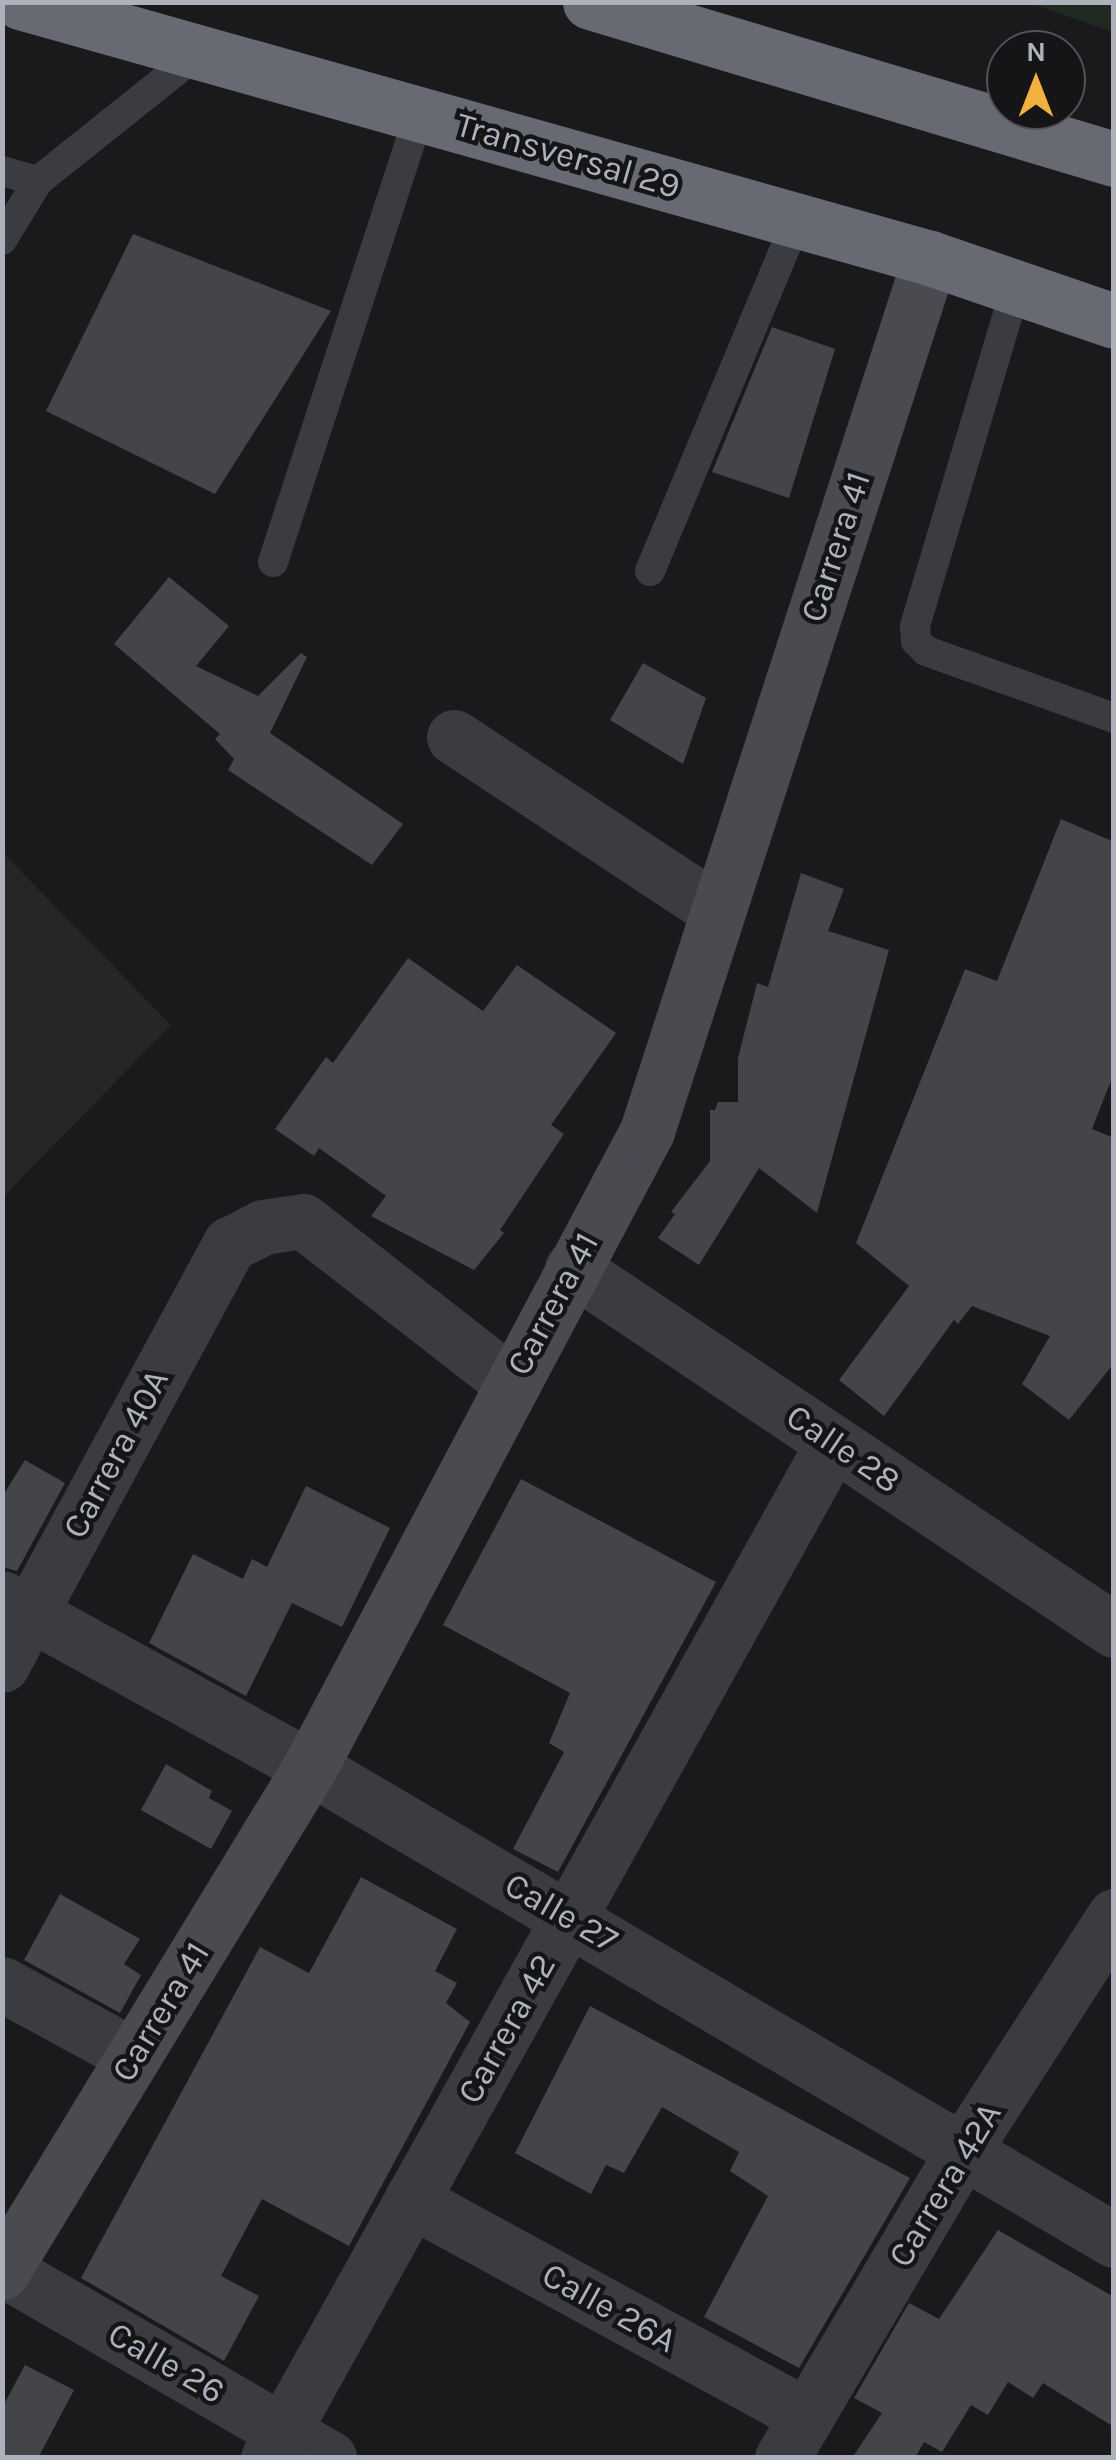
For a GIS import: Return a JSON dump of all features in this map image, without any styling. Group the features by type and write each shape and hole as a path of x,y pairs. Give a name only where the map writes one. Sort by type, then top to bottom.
{"highway":[{"name":"Transversal 29","path":"20,2 930,258 1114,320"},
{"path":"590,2 1114,160"}],"street":[{"name":"Carrera 41","path":"3,2270 310,1767 647,1131 930,258"},
{"path":"454,737 718,912"},
{"name":"Carrera 40A","path":"2,1665 17,1606 230,1244 282,1221 303,1221 511,1383"},
{"name":"Calle 28","path":"572,1268 1114,1630"},
{"name":"Carrera 42","path":"294,2449 411,2200 833,1443"},
{"name":"Calle 27","path":"17,1606 310,1767 1114,2240"},
{"name":"Carrera 42A","path":"794,2437 962,2152 1114,1916"},
{"path":"2,1984 134,2056"},
{"name":"Calle 26A","path":"411,2200 794,2437"},
{"name":"Calle 26","path":"3,2270 294,2449"}],"lane":[{"path":"2,240 38,181 201,50"},
{"path":"273,562 420,113"},
{"path":"2,171 38,181"},
{"path":"650,570 796,222"},
{"path":"1016,287 915,626 916,641 926,650 1114,718"}],"shaded area":[{"path":"1030,3 1113,3 1113,32"},
{"path":"3,853 171,1025 3,1197"}],"building":[{"path":"133,234 331,311 215,494 46,411"},
{"path":"772,327 835,349 789,498 712,472"},
{"path":"169,577 229,626 196,666 258,696 301,653 307,657 270,733 403,824 372,865 228,770 234,759 215,739 220,734 114,644"},
{"path":"643,663 706,698 683,764 610,720"},
{"path":"1061,819 1114,842 1114,1073 1092,1129 1114,1138 1114,1363 1069,1420 1022,1384 1050,1336 972,1306 958,1324 954,1320 884,1416 839,1380 909,1286 856,1243 965,969 997,981"},
{"path":"801,873 844,889 828,931 889,950 817,1213 759,1168 699,1265 658,1238 675,1214 671,1212 710,1161 710,1110 715,1110 718,1102 738,1102 738,1058 757,983 768,987"},
{"path":"408,958 483,1011 517,965 616,1033 551,1125 564,1134 500,1230 504,1233 474,1270 371,1216 386,1196 319,1148 314,1156 275,1129 326,1057 333,1063"},
{"path":"25,1460 65,1483 17,1571 2,1567 2,1497"},
{"path":"521,1479 716,1582 558,1872 513,1849 564,1752 549,1743 570,1693 443,1625"},
{"path":"306,1486 390,1528 342,1627 292,1603 246,1696 149,1643 193,1554 243,1579 252,1559 267,1567"},
{"path":"166,1764 212,1791 209,1798 232,1811 211,1849 141,1810"},
{"path":"361,1877 457,1929 435,1971 457,1983 446,2003 470,2022 349,2246 262,2199 221,2276 259,2296 224,2361 81,2278 260,1947 309,1973"},
{"path":"60,1894 140,1939 124,1964 141,1975 120,2013 24,1960"},
{"path":"590,2006 910,2178 799,2368 704,2317 768,2196 730,2171 739,2152 662,2107 624,2173 606,2165 591,2194 515,2153"},
{"path":"998,2230 1114,2297 1114,2427 1043,2383 1033,2398 1008,2382 988,2415 971,2405 942,2452 924,2442 915,2458 852,2458 882,2413 854,2398 909,2303 939,2319"},
{"path":"25,2365 74,2390 38,2458 2,2458 2,2408"}]}
